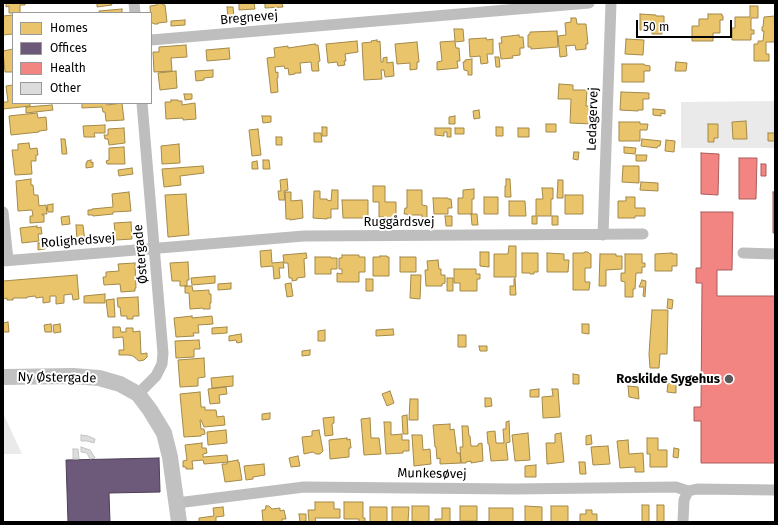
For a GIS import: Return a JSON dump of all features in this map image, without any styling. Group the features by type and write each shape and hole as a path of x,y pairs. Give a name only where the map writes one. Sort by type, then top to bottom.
{"main road":[{"name":"Ny Østergade","path":"3,377 73,376 99,378 120,384 138,394 164,433 170,456 179,522"}],"street":[{"name":"Bregnevej","path":"152,40 590,3"},
{"name":"Ledagervej","path":"603,235 611,3"},
{"name":"Østergade","path":"138,394 156,376 162,364 162,343 155,249 142,104"},
{"path":"3,212 5,260"},
{"name":"Ruggårdsvej","path":"155,249 304,236 643,234"},
{"name":"Rolighedsvej","path":"5,260 155,249"},
{"path":"743,253 775,254"},
{"name":"Munkesøvej","path":"177,503 304,487 515,489 676,488 688,491 697,489 775,490"},
{"path":"683,522 684,500 688,491"}],"shaded area":[{"path":"775,101 775,148 681,148 681,102"},
{"path":"3,413 22,454 3,454"}],"building: Homes":[{"path":"6,3 25,3 25,5 20,5 20,12 9,13 9,6 6,7"},
{"path":"97,3 111,3 112,5 97,7"},
{"path":"157,3 162,3 165,5 167,22 158,24 152,23 152,12 150,12 150,6 157,5"},
{"path":"239,3 254,3 255,9 239,10"},
{"path":"265,3 282,3 283,7 265,8"},
{"path":"750,6 758,6 758,18 751,18 751,30 754,30 754,34 751,34 751,40 732,40 732,28 735,28 735,17 750,17"},
{"path":"227,7 233,7 234,17 228,18"},
{"path":"122,9 122,12 99,11"},
{"path":"640,14 664,16 664,30 662,30 662,34 652,34 652,30 640,30"},
{"path":"708,14 722,14 723,20 720,20 720,33 713,33 713,41 692,41 692,26 699,26 699,19 708,19"},
{"path":"12,15 12,34 3,35 3,16"},
{"path":"775,16 775,42 766,42 766,54 769,54 769,61 754,61 754,44 758,44 758,41 763,41 764,31 762,31 762,27 764,17"},
{"path":"571,18 576,18 577,24 586,24 588,44 586,44 586,49 576,50 575,45 566,45 567,56 560,57 558,36 566,35 565,23 571,22"},
{"path":"185,20 185,25 171,26 171,21"},
{"path":"454,29 463,29 464,41 455,42 456,48 459,48 460,61 457,61 458,68 437,70 437,62 442,61 440,42 455,41"},
{"path":"557,31 558,47 531,49 531,47 528,47 528,35 530,32"},
{"path":"519,35 519,37 523,37 524,48 520,48 520,55 512,56 513,58 501,59 499,43 502,43 501,37"},
{"path":"486,38 487,40 493,39 493,54 487,54 488,63 481,64 480,56 470,57 469,39"},
{"path":"626,39 644,40 643,55 625,54"},
{"path":"377,40 377,42 380,41 381,62 383,62 383,58 387,57 387,63 393,62 394,76 385,77 384,70 381,70 382,79 364,80 362,43"},
{"path":"357,41 358,52 345,54 345,65 338,66 337,62 328,63 326,44"},
{"path":"417,42 419,62 417,62 417,69 410,70 410,63 397,64 395,44"},
{"path":"315,44 318,45 320,61 318,62 319,71 312,71 311,62 300,63 301,73 289,75 288,68 285,69 284,66 275,67 276,73 278,72 278,92 271,93 267,58 275,57 274,48 288,46 288,48"},
{"path":"186,45 187,57 171,58 172,71 154,72 153,52 159,52 159,47"},
{"path":"229,48 230,59 207,61 206,50"},
{"path":"12,49 12,72 5,72 3,51"},
{"path":"495,57 499,57 500,67 496,67"},
{"path":"472,59 472,75 468,75 468,71 464,70 463,62 465,62 465,60"},
{"path":"676,62 687,63 686,71 675,71"},
{"path":"622,64 644,64 650,66 650,71 644,71 644,82 622,82"},
{"path":"213,70 213,77 196,81 195,71"},
{"path":"176,71 177,88 160,90 158,73"},
{"path":"559,84 573,85 573,90 587,90 586,106 592,106 592,124 570,123 571,99 558,99"},
{"path":"12,85 12,104 30,104 30,106 3,109 3,102 8,102 6,86"},
{"path":"621,92 649,93 649,99 643,99 643,110 620,110"},
{"path":"184,94 192,94 192,99 185,100"},
{"path":"171,100 182,101 182,105 195,103 196,119 166,119 165,102 171,102"},
{"path":"82,104 122,104 124,120 106,121 105,112 103,112 102,107 82,108"},
{"path":"52,105 53,110 26,113 26,107"},
{"path":"653,109 665,110 665,114 661,113 661,116 653,115"},
{"path":"479,110 480,118 474,119 473,111"},
{"path":"37,113 38,118 46,117 47,130 11,135 9,116"},
{"path":"262,116 271,116 271,122 263,123"},
{"path":"455,116 455,124 449,124 449,117"},
{"path":"746,121 747,139 733,139 732,122"},
{"path":"619,122 640,122 640,124 648,124 647,130 640,130 640,141 619,141"},
{"path":"546,124 556,124 556,132 546,132"},
{"path":"708,124 718,124 718,138 714,138 714,142 708,142"},
{"path":"105,125 105,133 94,133 95,137 84,137 83,126"},
{"path":"322,127 327,127 327,136 322,136"},
{"path":"496,127 503,127 503,136 496,136"},
{"path":"124,128 125,143 109,145 108,139 105,139 104,135 108,135 108,129"},
{"path":"435,128 451,128 451,137 447,137 447,132 444,132 444,136 435,135"},
{"path":"455,128 464,128 464,134 455,134"},
{"path":"518,128 529,128 529,137 518,137"},
{"path":"258,129 261,155 252,156 249,130"},
{"path":"314,133 321,133 322,142 314,142"},
{"path":"768,133 775,133 775,141 768,141"},
{"path":"276,137 282,137 282,145 276,145"},
{"path":"61,139 65,139 67,154 62,154"},
{"path":"642,139 661,141 660,146 657,148 641,146"},
{"path":"666,140 675,141 674,152 665,151"},
{"path":"29,143 30,149 37,148 38,155 36,155 36,161 31,161 32,174 15,175 12,150 18,150 18,144"},
{"path":"179,144 180,163 162,164 161,146"},
{"path":"124,147 125,164 107,164 106,161 109,160 109,148"},
{"path":"624,147 636,148 635,154 624,153"},
{"path":"574,152 579,152 578,160 573,159"},
{"path":"636,155 647,155 646,161 636,161"},
{"path":"91,160 91,163 93,162 93,167 86,168 87,161"},
{"path":"263,160 269,160 270,169 263,169"},
{"path":"257,161 258,169 252,169 252,162"},
{"path":"203,166 204,173 180,176 181,185 164,187 162,169"},
{"path":"623,166 639,166 639,183 622,182"},
{"path":"132,168 133,174 119,176 118,170"},
{"path":"31,179 34,195 38,195 39,206 46,205 47,214 42,214 44,215 44,222 30,223 30,216 33,216 32,210 18,211 16,181"},
{"path":"287,179 288,190 284,191 285,200 279,200 278,191 281,191 280,180"},
{"path":"506,179 510,179 511,197 505,197"},
{"path":"558,180 563,180 563,198 557,198"},
{"path":"641,182 658,183 658,191 640,190"},
{"path":"373,186 385,186 385,202 396,202 396,218 379,217 379,202 373,202"},
{"path":"542,188 553,188 553,199 551,199 551,216 537,216 537,224 532,224 532,216 536,216 536,199 543,199"},
{"path":"474,189 472,214 458,214 458,198 463,198 463,190"},
{"path":"332,190 338,190 338,209 331,209 331,218 313,218 314,191 320,191 320,199 327,199 331,201"},
{"path":"407,190 422,190 422,205 427,206 427,226 422,226 422,215 404,214 405,208 407,208"},
{"path":"129,192 131,211 113,212 113,214 93,216 88,215 88,210 113,207 112,194"},
{"path":"285,192 291,192 291,201 302,200 303,218 290,220 286,219"},
{"path":"186,194 189,235 168,237 165,195"},
{"path":"565,195 583,195 583,214 565,214"},
{"path":"484,197 498,197 498,214 484,214"},
{"path":"626,197 635,197 635,208 645,208 645,216 635,216 635,218 618,218 618,201 626,201"},
{"path":"433,198 451,199 452,208 448,208 448,214 434,214"},
{"path":"342,200 368,200 368,218 343,218"},
{"path":"509,201 525,201 526,216 509,216"},
{"path":"53,204 53,212 48,212 47,205"},
{"path":"471,214 477,214 478,225 472,225"},
{"path":"69,216 70,224 62,225 61,217"},
{"path":"445,216 452,216 452,226 446,226"},
{"path":"552,216 558,216 558,225 552,225"},
{"path":"131,222 132,239 116,240 114,223"},
{"path":"76,225 83,225 85,242 77,242"},
{"path":"37,226 37,228 41,227 42,234 38,234 39,241 22,243 20,228"},
{"path":"38,243 45,243 45,249 38,250"},
{"path":"509,246 516,246 516,277 494,277 494,254 508,254"},
{"path":"271,250 272,263 283,262 284,268 279,268 280,278 274,279 273,266 261,267 260,251"},
{"path":"480,252 489,252 489,267 480,266"},
{"path":"585,252 591,254 591,268 585,268 585,282 590,282 589,290 573,290 573,253"},
{"path":"306,253 307,258 304,259 305,277 297,278 297,280 292,281 292,278 289,278 288,263 284,263 283,255"},
{"path":"522,253 538,253 538,272 534,272 534,274 522,273"},
{"path":"547,253 564,254 564,260 569,260 568,272 547,272"},
{"path":"600,254 616,254 616,256 622,256 622,269 606,270 606,286 599,286"},
{"path":"625,254 642,254 642,263 645,263 645,267 642,267 642,273 636,273 633,297 625,297 625,282 621,281 621,273 625,273"},
{"path":"655,254 677,254 677,266 672,266 672,271 655,271"},
{"path":"342,255 359,255 359,257 365,257 365,272 359,272 359,282 337,282 337,273 342,274 342,269 339,269 339,258 342,258"},
{"path":"315,257 337,258 337,269 331,269 331,274 315,274"},
{"path":"373,257 389,257 389,276 373,276"},
{"path":"400,257 416,257 416,272 400,272"},
{"path":"438,260 441,275 445,275 445,283 442,284 442,286 426,286 425,270 428,270 427,261"},
{"path":"188,262 189,280 187,280 187,286 180,286 180,281 172,281 170,263"},
{"path":"135,263 135,291 121,292 120,284 104,285 103,277 106,277 106,272 119,271 118,264"},
{"path":"454,269 476,269 476,274 480,274 480,279 477,279 477,291 460,291 460,283 454,283"},
{"path":"77,275 79,299 73,300 72,294 64,295 64,303 56,304 56,296 50,296 50,302 43,303 43,297 36,298 35,296 27,298 13,298 13,300 7,300 7,298 3,299 3,281"},
{"path":"411,275 421,275 420,299 410,298"},
{"path":"215,276 215,283 192,285 191,278"},
{"path":"447,278 453,278 453,291 447,291"},
{"path":"515,278 516,295 510,295 510,286 514,286"},
{"path":"366,279 373,279 373,291 366,291"},
{"path":"642,280 646,281 645,297 643,296 644,287 639,287"},
{"path":"231,283 231,289 218,290 218,284"},
{"path":"291,283 293,296 287,297 285,284"},
{"path":"185,286 192,286 193,291 209,290 209,294 211,294 210,309 190,309 189,293 185,293"},
{"path":"105,294 105,303 84,303 84,296"},
{"path":"138,297 139,316 133,316 133,319 127,319 127,316 121,316 117,298"},
{"path":"114,299 115,317 108,317 106,300"},
{"path":"668,299 673,300 672,309 667,308"},
{"path":"652,310 668,310 667,354 660,354 659,368 650,368 649,354"},
{"path":"192,316 192,318 212,316 213,324 198,325 199,333 193,333 194,336 176,337 174,318"},
{"path":"8,322 9,332 3,332 3,323"},
{"path":"51,324 52,332 45,332 44,325"},
{"path":"60,324 61,332 54,333 53,325"},
{"path":"582,324 589,324 589,334 582,333"},
{"path":"113,327 120,327 121,332 126,332 126,328 133,328 133,332 140,331 141,354 147,353 147,357 144,360 139,361 133,356 119,355 119,350 124,350 123,337 113,338"},
{"path":"227,327 227,333 212,334 212,328"},
{"path":"393,329 394,335 376,336 376,330"},
{"path":"325,330 325,341 318,341 318,331"},
{"path":"241,334 242,342 237,343 236,340 229,341 229,336"},
{"path":"458,335 466,335 466,347 458,347"},
{"path":"199,340 200,349 194,349 194,357 176,358 175,341"},
{"path":"479,346 487,346 487,351 480,351"},
{"path":"310,350 310,355 302,356 302,351"},
{"path":"204,358 205,377 198,378 198,386 180,387 178,360"},
{"path":"573,374 579,375 579,384 573,384"},
{"path":"233,376 233,386 212,388 211,378"},
{"path":"668,383 676,383 676,393 667,392"},
{"path":"628,386 638,387 639,399 629,397"},
{"path":"226,387 227,394 219,395 220,403 210,404 208,389"},
{"path":"539,389 539,397 530,397 530,390"},
{"path":"552,389 558,389 560,417 543,418 542,397 553,396"},
{"path":"390,391 394,403 387,406 382,394"},
{"path":"200,392 201,407 205,407 205,410 216,410 217,417 224,416 225,425 204,427 200,420 201,429 204,429 205,434 201,436 184,437 180,394"},
{"path":"485,398 491,398 492,406 485,407"},
{"path":"410,399 418,399 418,420 409,420"},
{"path":"270,413 270,419 262,420 262,414"},
{"path":"407,415 408,434 403,434 402,416"},
{"path":"334,417 334,423 332,424 333,435 325,436 323,418"},
{"path":"370,418 371,438 379,438 381,454 364,455 361,419"},
{"path":"509,421 510,442 506,443 508,460 491,461 487,432 495,431 496,443 504,443 503,429 506,429 506,422"},
{"path":"384,422 391,422 391,435 402,434 402,440 409,440 409,451 403,451 403,453 386,454"},
{"path":"450,424 450,430 454,429 457,453 460,453 461,463 440,464 440,458 437,459 433,425"},
{"path":"462,426 468,426 471,446 478,446 478,444 482,443 483,461 461,463 460,447 463,447"},
{"path":"226,430 227,443 208,445 207,432"},
{"path":"319,430 323,451 320,454 313,452 304,454 302,437 312,436 312,431"},
{"path":"528,433 530,460 515,461 512,435"},
{"path":"561,433 564,462 547,464 546,443 555,443 555,434"},
{"path":"412,435 422,435 423,450 430,449 431,464 414,466"},
{"path":"591,435 592,444 586,445 586,436"},
{"path":"347,438 347,440 350,439 351,448 349,448 349,457 330,459 329,440"},
{"path":"647,438 658,438 658,450 667,450 667,467 650,467 650,454 647,454"},
{"path":"628,440 629,454 643,453 644,472 635,472 635,467 620,468 617,441"},
{"path":"202,443 202,448 206,448 207,453 203,454 203,457 227,455 228,462 204,464 203,460 192,461 193,469 186,469 186,467 183,467 183,461 187,460 185,445"},
{"path":"608,446 610,464 593,465 591,447"},
{"path":"674,448 679,449 678,458 673,457"},
{"path":"298,456 300,466 291,467 289,458"},
{"path":"238,460 242,480 225,482 222,464 227,464 227,462"},
{"path":"579,462 585,462 586,474 580,474"},
{"path":"264,464 265,475 246,480 244,466"},
{"path":"536,465 536,477 525,477 525,466"},
{"path":"315,502 334,502 334,509 340,509 340,518 315,518 316,522 309,522 308,510 315,510"},
{"path":"344,502 363,502 363,518 365,518 365,522 359,522 359,519 344,519"},
{"path":"642,505 649,505 649,522 642,522"},
{"path":"657,505 664,505 664,522 657,522"},
{"path":"266,506 269,506 272,509 280,508 280,511 284,510 286,519 282,519 282,522 263,522 262,510 265,510"},
{"path":"412,506 429,506 429,522 412,521"},
{"path":"460,506 477,506 477,521 460,521"},
{"path":"525,506 542,507 542,522 525,522"},
{"path":"551,506 568,506 568,522 551,522"},
{"path":"223,507 224,516 216,517 216,522 199,522 199,518 214,516 213,508"},
{"path":"370,507 387,507 387,522 370,522"},
{"path":"392,507 409,507 408,522 392,522"},
{"path":"442,508 450,508 450,522 435,522 435,519 442,519"},
{"path":"489,508 513,508 513,522 489,522"},
{"path":"586,510 592,510 592,514 597,514 597,522 580,522 580,514 586,514"},
{"path":"299,514 306,514 306,521 300,522"}],"building: Offices":[{"path":"159,458 160,492 109,493 110,522 68,522 66,460"}],"building: Health":[{"path":"701,153 719,154 718,195 701,194"},
{"path":"739,158 757,158 756,199 739,199"},
{"path":"761,164 766,164 766,176 761,176"},
{"path":"773,192 775,192 775,233 773,233"},
{"path":"701,212 733,212 732,270 717,270 717,296 775,296 775,463 701,463 701,421 694,421 694,407 701,407 702,283 696,283 696,268 701,268"}],"building: Other":[{"path":"81,435 95,439 94,443 81,441"},
{"path":"81,447 90,450 95,458 90,459 87,453 81,452"},
{"path":"73,449 78,449 79,459 73,459"}],"place":[{"name":"Roskilde Sygehus","path":"729,379"}]}
